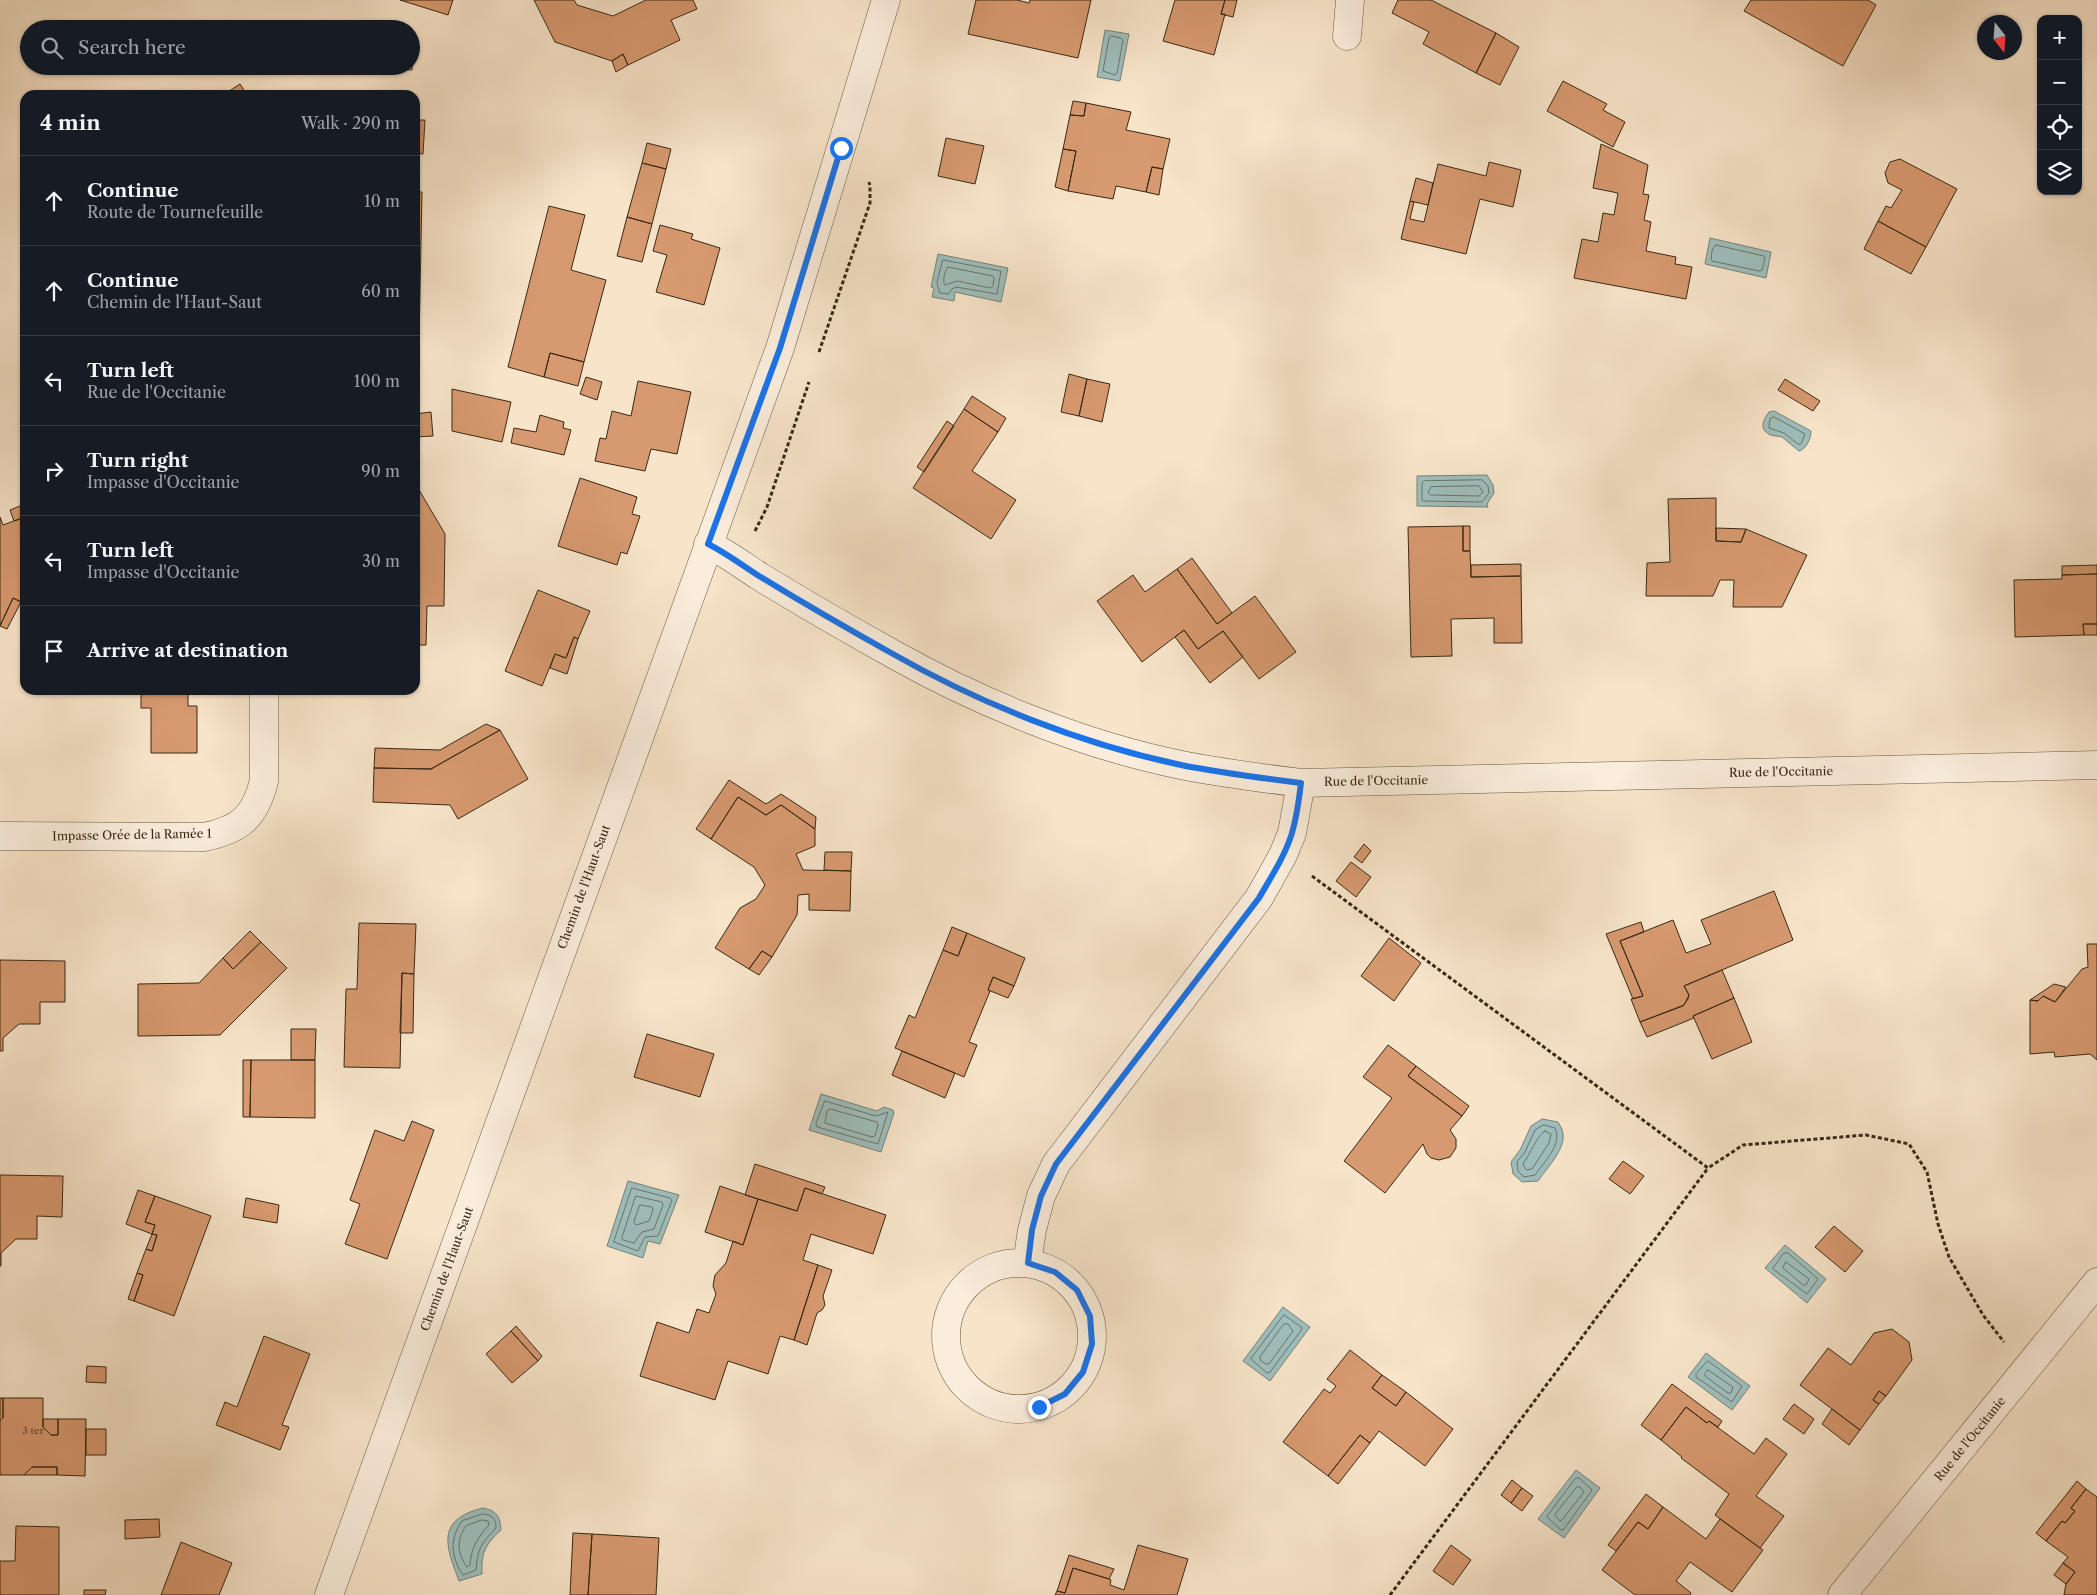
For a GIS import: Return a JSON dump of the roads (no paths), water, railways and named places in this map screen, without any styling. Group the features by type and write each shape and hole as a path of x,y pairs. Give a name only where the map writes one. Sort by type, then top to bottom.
{"street":[{"name":"Chemin de l'Haut-Saut","path":"329,1595 780,348 886,0"},
{"path":"1347,36 1350,0"},
{"name":"Rue de l'Occitanie","path":"708,544 726,553 758,575 893,655 934,676 1051,727 1113,747 1180,765 1301,783 2097,765"},
{"name":"Impasse Orée de la Ramée 1","path":"0,836 204,836 222,833 238,826 254,808 264,781 264,695"},
{"path":"1028,1263 1032,1230 1041,1196 1056,1164 1259,898 1283,855 1292,833 1298,811 1301,783"},
{"path":"1028,1263 1055,1272 1077,1290 1090,1316 1092,1344 1083,1372 1065,1394 1039,1407 1011,1409 983,1401 961,1382 948,1357 946,1328 954,1300 973,1279 999,1265 1028,1263"},
{"name":"Rue de l'Occitanie","path":"1842,1595 2097,1282"}],"water":[{"path":"1105,30 1129,34 1120,81 1097,77"},
{"path":"1710,238 1771,252 1766,278 1705,264"},
{"path":"938,254 1008,268 1001,302 955,292 954,301 932,297 934,288 931,287"},
{"path":"1774,411 1811,431 1808,443 1802,450 1799,451 1782,437 1770,435 1764,430 1765,419 1769,412"},
{"path":"1487,475 1493,485 1494,493 1487,504 1488,507 1417,506 1417,476"},
{"path":"821,1094 877,1111 884,1107 893,1110 894,1113 881,1152 809,1130"},
{"path":"1542,1119 1558,1122 1563,1132 1563,1140 1558,1153 1538,1181 1522,1182 1513,1174 1511,1162 1520,1150 1531,1126"},
{"path":"628,1181 679,1195 660,1244 648,1241 643,1258 607,1246"},
{"path":"1785,1245 1826,1279 1807,1303 1765,1268"},
{"path":"1283,1307 1310,1327 1270,1381 1243,1361"},
{"path":"1706,1353 1750,1386 1732,1410 1688,1377"},
{"path":"1576,1470 1600,1488 1564,1538 1538,1519"},
{"path":"483,1508 497,1515 501,1530 491,1540 485,1550 482,1560 482,1574 459,1581 448,1546 448,1536 451,1527 457,1520 468,1513"}]}
